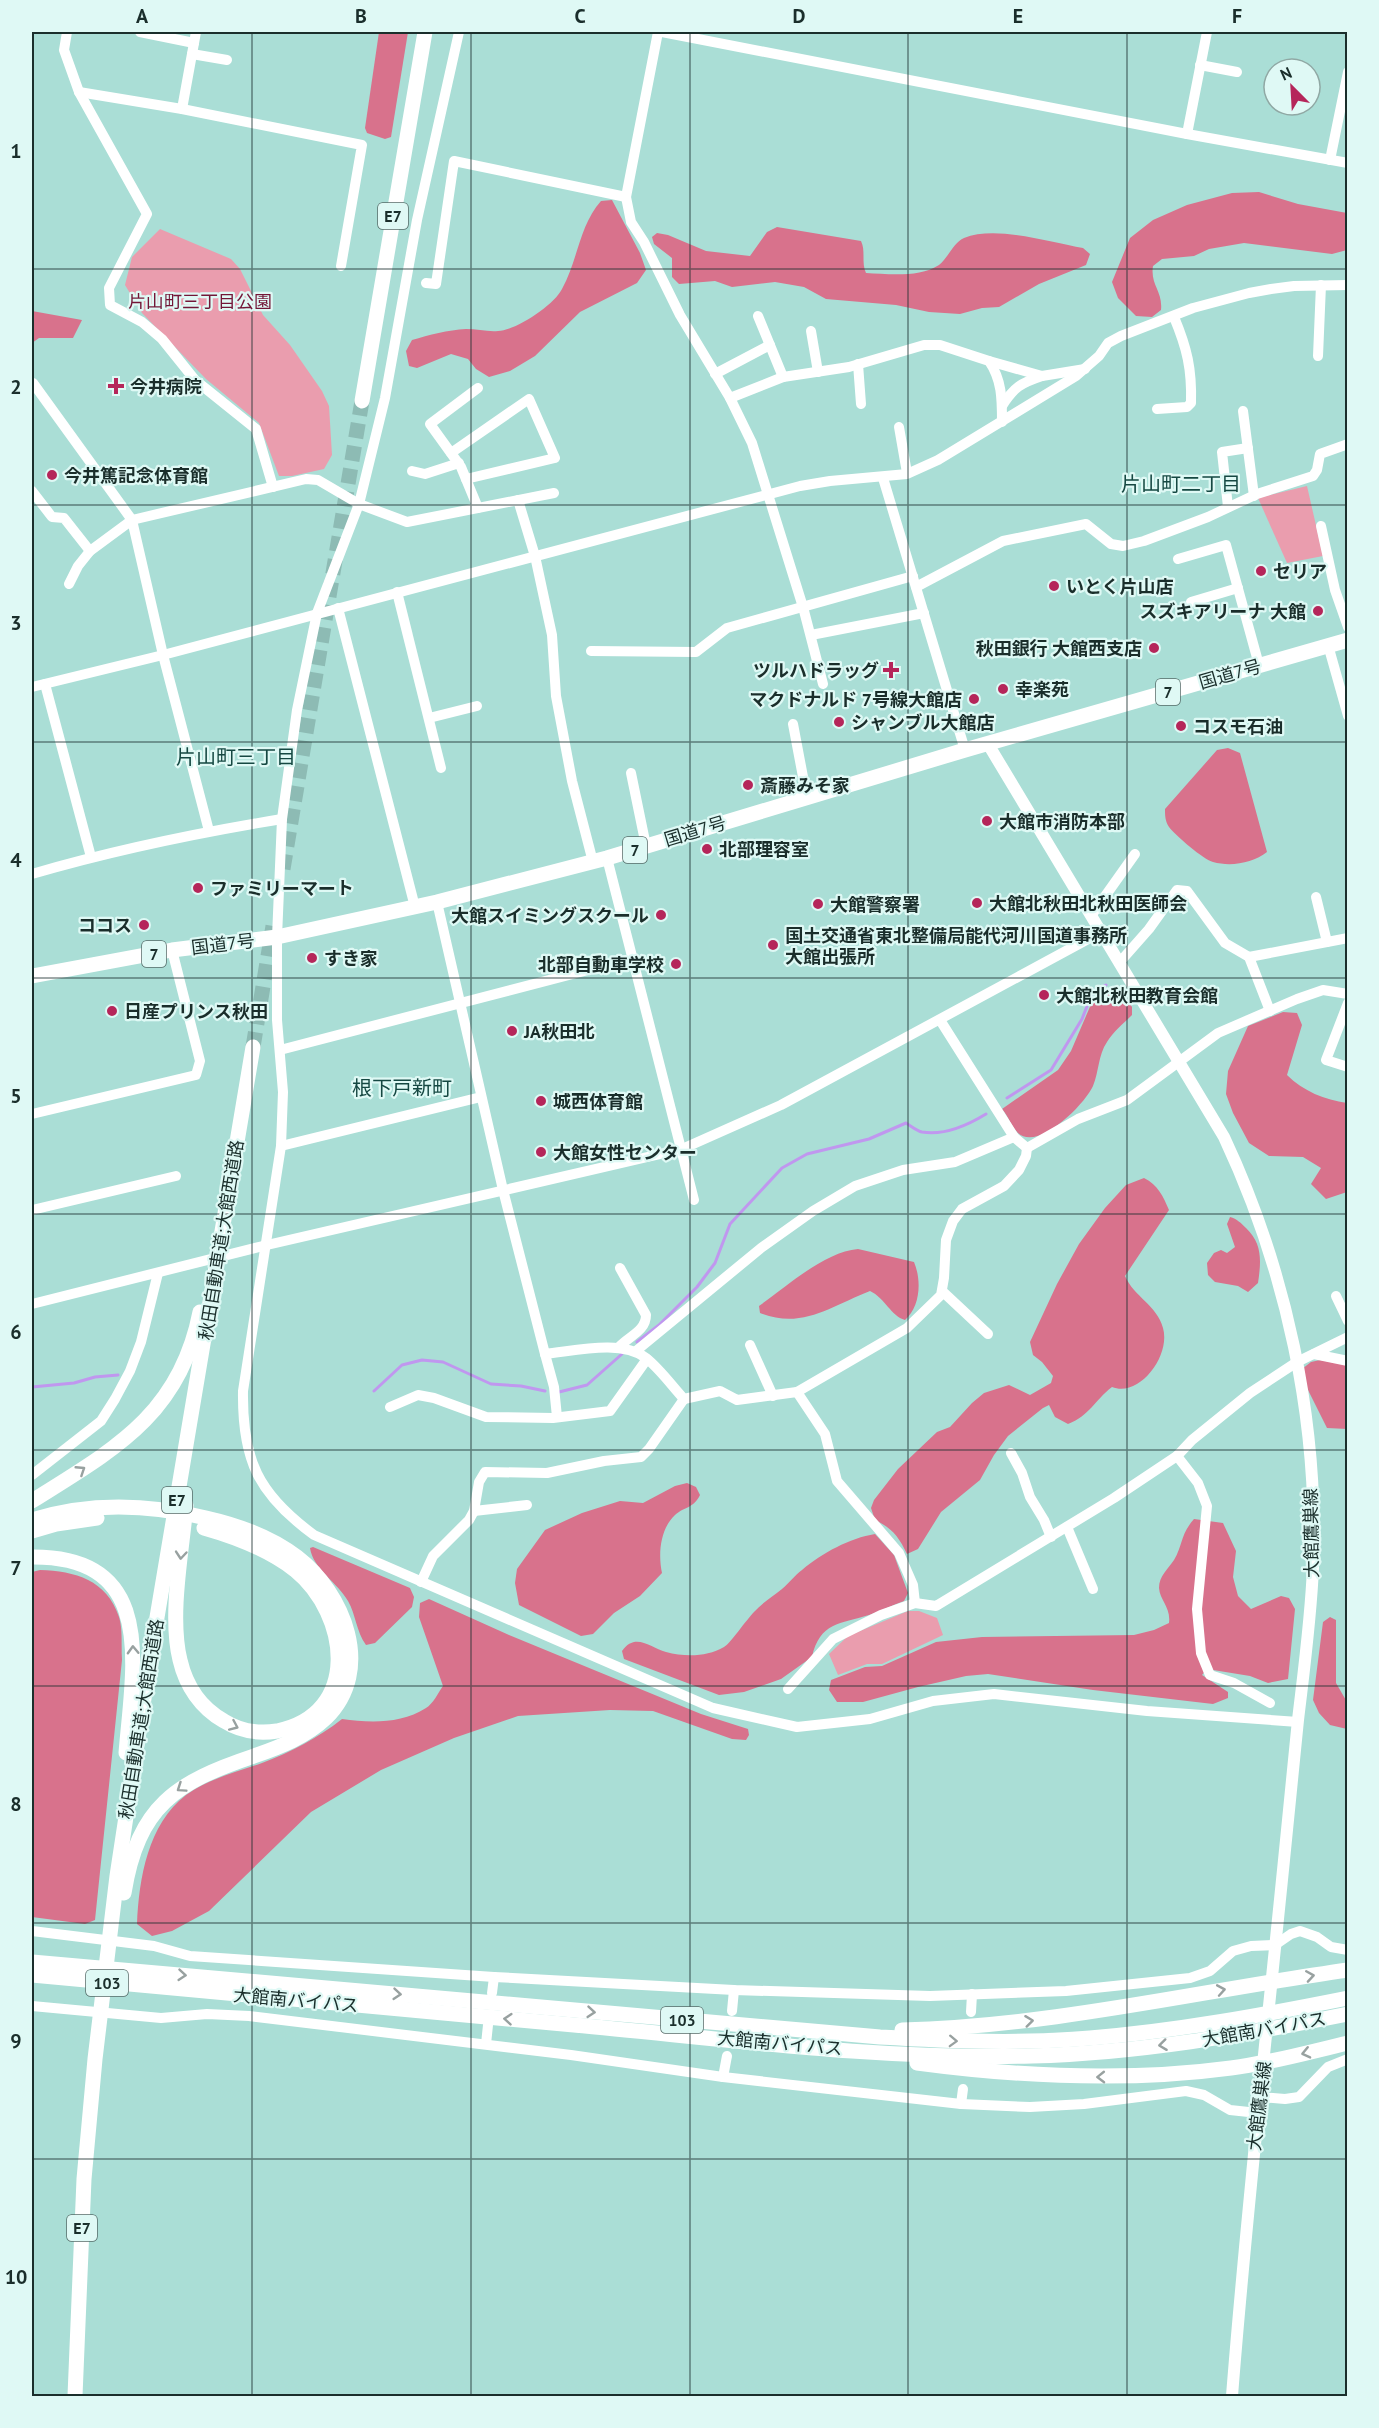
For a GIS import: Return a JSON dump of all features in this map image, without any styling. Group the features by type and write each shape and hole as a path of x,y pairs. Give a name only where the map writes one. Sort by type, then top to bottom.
{"highway":[{"name":"E7","path":"362,401 425,32"},
{"name":"国道7号","path":"32,976 172,950 277,937 437,902 600,860 965,750 1347,640"},
{"name":"秋田自動車道;大館西道路","path":"75,2397 84,2179 95,2059 116,1919 117,1876 143,1703 253,1047"},
{"path":"32,1501 133,1433 160,1406 181,1374 199,1318 228,1166 239,1125"},
{"path":"194,1520 240,1539 281,1560 310,1586 329,1614 339,1647 335,1679 330,1693 321,1705 299,1724 270,1732 242,1730 229,1725 217,1717 197,1697 182,1665 177,1643 177,1605 196,1392"},
{"path":"32,1520 72,1510 136,1512 234,1525 270,1541 298,1558 320,1579 337,1604 348,1631 351,1646 350,1671 335,1706 316,1727 287,1743 202,1776 173,1793 146,1824 135,1846 116,1919"},
{"path":"32,1531 81,1520 136,1512"},
{"path":"32,1557 64,1558 87,1566 98,1573 116,1591 131,1627 133,1659 117,1876"},
{"name":"大館南バイパス","path":"32,1961 760,2034 930,2055 1033,2056 1138,2049 1290,2026 1347,2014"},
{"path":"760,2034 1008,2023 1103,2011 1347,1970"},
{"name":"大館南バイパス","path":"32,1975 182,1990 760,2034 933,2040 1036,2041 1125,2035 1241,2018 1347,1998"},
{"path":"32,1984 182,1990"},
{"path":"760,2034 970,2070 1052,2076 1169,2074 1264,2062 1347,2043"}],"main road":[{"name":"大館鷹巣線","path":"988,744 1224,1137 1248,1188 1277,1282 1297,1362 1308,1441 1313,1503 1310,1626 1242,2265 1232,2397"}],"street":[{"path":"67,32 64,50 79,92 147,214 109,288 110,305 142,322 162,339 195,380 256,429 273,487"},
{"path":"140,32 227,60"},
{"path":"182,109 196,32"},
{"path":"459,32 417,219 385,398 359,504 317,613 297,710 282,819 277,937 283,1092 281,1146 243,1392 243,1424 254,1467 270,1495 292,1518 314,1534 713,1708 744,1716 796,1727 870,1719 933,1701 994,1694 1147,1711 1298,1722"},
{"path":"823,684 803,607 752,443 730,398 680,315 644,242 631,222 626,197 660,32 1347,163"},
{"path":"1187,134 1207,32"},
{"path":"1200,65 1237,72"},
{"path":"1330,160 1347,72"},
{"path":"79,92 182,109 362,146 341,266"},
{"path":"426,283 436,284 454,161 626,197"},
{"path":"1318,357 1321,285"},
{"path":"32,687 163,655 768,495 830,481 883,478 907,473 938,460 1076,376 1114,339 1193,308 1249,293 1294,286 1347,285"},
{"path":"758,316 783,377"},
{"path":"1157,409 1187,407 1191,403 1192,375 1186,346 1174,317"},
{"path":"811,331 818,372"},
{"path":"715,374 770,345"},
{"path":"730,398 783,377 858,364 924,345 940,345 1042,376"},
{"path":"989,361 997,374 1002,422"},
{"path":"858,364 861,404"},
{"path":"1002,406 1012,390 1026,381 1085,369"},
{"path":"33,383 132,520 163,655 209,831"},
{"path":"478,388 430,424 459,463 478,508"},
{"path":"452,453 529,399 555,458 466,479"},
{"path":"1243,411 1254,496"},
{"path":"899,427 907,473"},
{"path":"591,651 696,652 727,628 803,607 914,582 1004,542 1086,524 1111,544 1123,546 1144,541 1254,496 1313,476 1317,470 1320,454 1347,444"},
{"path":"1228,507 1222,452 1248,448"},
{"path":"412,471 425,474 459,463"},
{"path":"883,478 965,750"},
{"path":"69,584 78,566 90,551 132,520 306,479 318,480 359,504 406,522 554,492"},
{"path":"33,497 52,517 64,518 90,551"},
{"path":"518,500 535,556 552,635 556,696 572,781 634,958 694,1200"},
{"path":"1320,526 1335,590 1347,627"},
{"path":"1178,559 1226,545 1259,665"},
{"path":"1191,602 1238,588"},
{"path":"397,592 441,768"},
{"path":"338,608 415,907"},
{"path":"811,635 924,613"},
{"path":"1328,645 1347,716"},
{"path":"45,684 91,857"},
{"path":"429,718 477,706"},
{"path":"793,724 807,798"},
{"path":"632,773 646,846"},
{"path":"32,874 91,857 209,831 282,819"},
{"path":"1091,916 1135,854"},
{"path":"1119,963 1149,929 1177,890 1186,891 1225,943 1249,957 1270,1011"},
{"path":"1316,897 1327,942"},
{"path":"437,902 503,1190 554,1387 557,1417"},
{"path":"32,1304 267,1245 682,1149 781,1104 1101,932"},
{"path":"1249,957 1347,938"},
{"path":"32,1114 196,1075 200,1060 172,950"},
{"path":"280,1050 634,958"},
{"path":"1027,1148 1078,1119 1127,1101 1218,1033 1323,990 1347,994"},
{"path":"1347,1004 1326,1060 1347,1067"},
{"path":"940,1020 1014,1137 1027,1148"},
{"path":"281,1146 481,1097"},
{"path":"636,1351 761,1248 813,1210 855,1186 903,1170 955,1162 1014,1137"},
{"path":"421,1582 434,1556 469,1520 474,1511 479,1482 485,1472 547,1473 604,1461 641,1457 684,1399 720,1391 737,1400 797,1392 908,1328 941,1295 946,1240 953,1221 962,1209 1004,1186 1019,1170 1027,1148"},
{"path":"32,1210 176,1176"},
{"path":"620,1268 646,1315 646,1322 620,1347"},
{"path":"32,1475 101,1421 115,1399 130,1371 141,1342 158,1273"},
{"path":"942,1291 988,1334"},
{"path":"1336,1296 1347,1321"},
{"path":"788,1689 833,1639 881,1615 915,1603 936,1606 1051,1537 1177,1456 1192,1440 1250,1393 1297,1362 1347,1337"},
{"path":"750,1345 773,1396"},
{"path":"545,1354 620,1347 636,1351 647,1359 684,1399"},
{"path":"1314,1354 1347,1361"},
{"path":"390,1407 418,1395 434,1398 486,1418 557,1417 610,1411 647,1359"},
{"path":"797,1392 825,1434 837,1481 899,1553 913,1585 915,1603"},
{"path":"1011,1453 1051,1537"},
{"path":"1177,1456 1198,1483 1207,1506 1197,1609 1202,1653 1210,1675 1234,1683 1270,1703"},
{"path":"474,1511 527,1505"},
{"path":"1067,1527 1093,1589"},
{"path":"32,1931 154,1946 190,1956 494,1977 734,1990 930,1996 1066,1991 1190,1978 1210,1971 1233,1951 1243,1947 1275,1946 1300,1931 1317,1937 1331,1947 1347,1950"},
{"path":"492,1993 494,1977"},
{"path":"732,2011 734,1990"},
{"path":"971,2012 972,1994"},
{"path":"32,2006 161,2018 207,2014 249,2016 486,2044 723,2077 961,2104 1030,2107 1084,2104 1186,2091 1204,2095 1230,2110 1258,2113"},
{"path":"486,2044 488,2025"},
{"path":"723,2077 727,2056"},
{"path":"1260,2097 1285,2100 1299,2097 1328,2067 1347,2059"},
{"path":"961,2104 963,2089"}],"green space":[{"name":"片山町三丁目公園","path":"160,229 231,259 240,269 263,315 290,345 322,391 329,406 332,455 324,469 292,476 279,476 259,423 206,379 142,313 125,285 132,257"},
{"path":"1307,486 1323,556 1287,563 1258,498"},
{"path":"908,1611 919,1611 937,1618 943,1635 882,1664 867,1664 838,1675 829,1654 848,1636"}],"shaded area":[{"path":"379,32 408,32 391,137 385,139 367,133 365,128"},
{"path":"1259,192 1298,204 1347,213 1347,250 1332,254 1244,243 1209,249 1194,256 1162,259 1153,266 1153,278 1160,298 1161,310 1152,317 1136,316 1118,298 1112,282 1130,238 1153,220 1187,205 1232,193"},
{"path":"612,200 640,253 646,270 637,283 580,312 535,356 510,371 489,377 476,369 468,359 451,354 417,368 409,366 406,351 412,340 459,330 506,330 543,309 562,289 583,232 594,211 601,201"},
{"path":"777,227 861,241 866,273 913,274 931,269 942,262 960,240 977,234 1023,236 1083,248 1090,254 1086,265 1039,284 999,307 982,308 960,314 929,312 896,305 826,299 804,287 775,282 732,287 715,281 679,284 672,277 672,258 654,244 652,237 657,233 668,235 706,251 750,256 767,232"},
{"path":"32,311 82,320 73,338 39,338 32,343"},
{"path":"1228,748 1240,753 1267,852 1255,859 1234,864 1213,862 1197,852 1169,827 1165,814 1165,809 1217,750"},
{"path":"1112,991 1123,993 1132,1007 1132,1015 1112,1035 1104,1047 1095,1081 1088,1094 1071,1114 1048,1131 1027,1137 1018,1133 1002,1109 1058,1070 1071,1051 1092,1002 1096,997"},
{"path":"1283,1012 1297,1013 1302,1025 1287,1075 1300,1086 1315,1094 1347,1103 1345,1135 1348,1141 1347,1192 1326,1199 1311,1184 1321,1168 1303,1157 1269,1156 1249,1143 1226,1094 1228,1071 1248,1026"},
{"path":"1144,1178 1156,1188 1169,1210 1125,1276 1134,1290 1156,1313 1163,1328 1162,1351 1151,1372 1142,1381 1132,1386 1122,1389 1112,1387 1087,1412 1068,1424 1055,1417 1049,1405 1043,1408 1008,1436 980,1480 941,1512 918,1549 907,1554 894,1534 875,1520 871,1508 874,1500 898,1469 937,1432 950,1427 984,1393 1009,1385 1030,1395 1051,1383 1053,1376 1033,1355 1030,1342 1079,1244 1105,1208 1126,1185"},
{"path":"1230,1217 1237,1220 1252,1234 1260,1254 1258,1283 1248,1292 1238,1286 1215,1282 1208,1275 1207,1263 1214,1253 1221,1250 1227,1253 1235,1247 1227,1224"},
{"path":"858,1249 914,1262 919,1285 917,1301 905,1320 896,1315 870,1291 829,1309 803,1317 775,1318 760,1313 759,1306 819,1263 832,1256"},
{"path":"1320,1360 1347,1365 1347,1429 1327,1428 1305,1384 1302,1369 1311,1362"},
{"path":"687,1483 696,1487 700,1495 692,1505 675,1515 666,1527 660,1550 662,1573 640,1596 614,1613 593,1634 581,1636 519,1605 515,1583 517,1569 545,1530 582,1513 620,1501 643,1503 675,1486"},
{"path":"1194,1519 1223,1523 1236,1551 1233,1577 1238,1596 1251,1609 1281,1596 1289,1598 1295,1609 1288,1679 1268,1683 1250,1676 1207,1669 1202,1675 1228,1692 1228,1698 1213,1704 1093,1690 988,1674 966,1676 863,1702 837,1702 829,1690 831,1680 865,1667 882,1666 936,1642 982,1637 1134,1635 1169,1623 1159,1584 1179,1550 1186,1530"},
{"path":"875,1534 894,1555 908,1593 904,1601 833,1626 820,1637 812,1657 781,1679 744,1692 719,1695 624,1659 622,1651 632,1642 643,1642 666,1652 681,1655 696,1655 717,1650 726,1645 757,1609 810,1564 846,1543"},
{"path":"313,1547 410,1588 414,1597 412,1607 375,1643 366,1645 344,1594 312,1556 310,1548"},
{"path":"40,1570 77,1576 98,1586 114,1604 121,1627 122,1660 95,1920 85,1924 32,1917 32,1572"},
{"path":"429,1599 509,1635 701,1714 748,1729 749,1735 746,1740 732,1739 653,1711 610,1710 518,1716 454,1738 381,1770 311,1812 209,1911 172,1931 152,1936 137,1924 143,1871 154,1836 173,1807 186,1795 213,1780 294,1749 342,1719 396,1720 416,1713 431,1704 443,1686 419,1617 420,1603"},
{"path":"1330,1617 1336,1620 1336,1683 1347,1702 1347,1729 1330,1725 1319,1713 1313,1700 1323,1622"}],"waterway":[{"path":"1007,1098 1051,1070 1082,1019 1093,991 1106,985"},
{"path":"637,1342 659,1325 697,1287 715,1263 730,1224 782,1168 807,1154 869,1139 906,1123 916,1130 931,1133 964,1126 986,1114"},
{"path":"559,1392 587,1385 622,1354"},
{"path":"374,1391 402,1365 422,1360 443,1362 491,1384 521,1386 545,1391"},
{"path":"32,1387 74,1383 95,1377 118,1375"}],"tunnel":[{"path":"283,869 362,401"},
{"path":"253,1047 273,926"}],"place":[{"name":"今井病院","path":"116,386"},
{"name":"今井篤記念体育館","path":"52,475"},
{"name":"セリア","path":"1261,571"},
{"name":"いとく片山店","path":"1054,586"},
{"name":"スズキアリーナ 大館","path":"1318,611"},
{"name":"秋田銀行 大館西支店","path":"1154,648"},
{"name":"ツルハドラッグ","path":"891,670"},
{"name":"幸楽苑","path":"1003,689"},
{"name":"マクドナルド 7号線大館店","path":"974,699"},
{"name":"シャンブル大館店","path":"839,722"},
{"name":"コスモ石油","path":"1181,726"},
{"name":"斎藤みそ家","path":"748,785"},
{"name":"大館市消防本部","path":"987,821"},
{"name":"北部理容室","path":"707,849"},
{"name":"ファミリーマート","path":"198,888"},
{"name":"大館北秋田北秋田医師会","path":"977,903"},
{"name":"大館警察署","path":"818,904"},
{"name":"大館スイミングスクール","path":"661,915"},
{"name":"ココス","path":"144,925"},
{"name":"国土交通省東北整備局能代河川国道事務所 大館出張所","path":"773,945"},
{"name":"すき家","path":"312,958"},
{"name":"北部自動車学校","path":"676,964"},
{"name":"大館北秋田教育会館","path":"1044,995"},
{"name":"日産プリンス秋田","path":"112,1011"},
{"name":"JA秋田北","path":"512,1031"},
{"name":"城西体育館","path":"541,1101"},
{"name":"大館女性センター","path":"541,1152"}],"district":[{"name":"片山町二丁目","path":"1181,484"},
{"name":"片山町三丁目","path":"236,757"},
{"name":"根下戸新町","path":"402,1088"}]}
